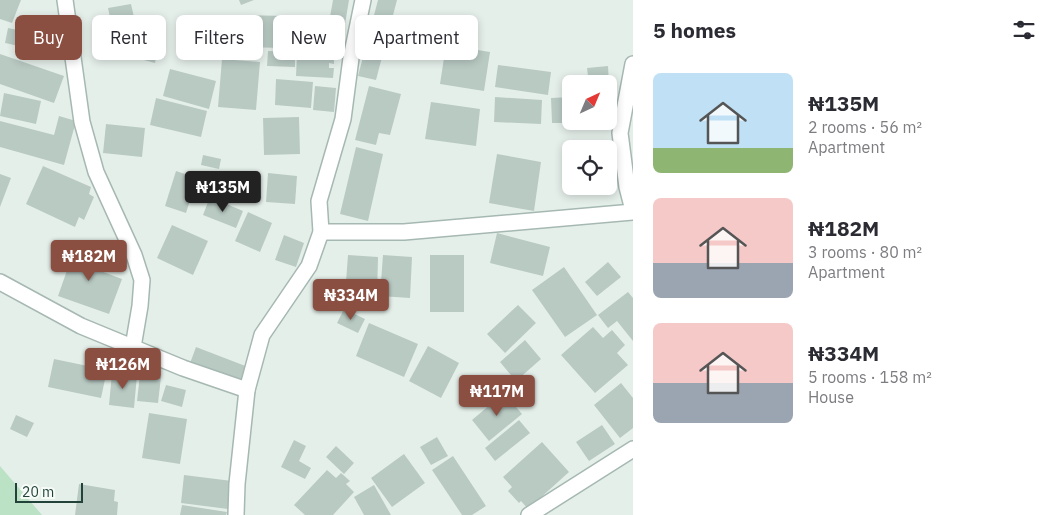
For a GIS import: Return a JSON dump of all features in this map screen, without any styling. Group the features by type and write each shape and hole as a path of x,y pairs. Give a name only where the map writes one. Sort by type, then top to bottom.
{"street":[{"path":"65,0 82,122 96,172 134,255 142,280 133,347"},
{"path":"236,515 237,484 247,390 262,335 309,266 321,232 319,201 344,119 350,58 363,0"},
{"path":"321,232 404,232 633,211 627,186 620,133 633,64"},
{"path":"0,282 81,326 183,368 247,390"},
{"path":"529,515 633,449"}],"green space":[{"path":"0,466 42,515 0,515"}],"building":[{"path":"0,0 21,0 12,23 0,19"},
{"path":"239,0 254,0 241,5"},
{"path":"333,0 349,0 345,24 345,15 330,15"},
{"path":"378,0 397,0 393,15 374,15"},
{"path":"131,4 134,15 110,15 108,8"},
{"path":"263,15 273,16 273,48 263,47"},
{"path":"8,28 15,30 15,45 5,43"},
{"path":"478,50 490,52 484,91 440,84 444,60 478,60"},
{"path":"268,51 273,51 273,60 295,60 295,67 267,66"},
{"path":"0,54 64,76 54,103 0,84"},
{"path":"144,60 156,60 155,63"},
{"path":"222,60 260,62 256,110 218,107"},
{"path":"297,60 334,60 334,64 329,63 329,68 334,68 333,78 296,76"},
{"path":"362,60 381,60 376,80 358,76"},
{"path":"498,65 551,72 548,95 495,87"},
{"path":"608,66 608,75 588,75 587,68"},
{"path":"170,69 216,81 209,109 163,96"},
{"path":"276,79 313,82 311,108 275,105"},
{"path":"315,86 336,88 334,112 313,110"},
{"path":"369,86 401,94 390,135 379,133 376,145 355,140"},
{"path":"4,93 41,101 36,124 0,116"},
{"path":"495,97 542,100 541,124 494,122"},
{"path":"562,97 562,123 552,123 551,98"},
{"path":"156,98 207,111 201,137 150,125"},
{"path":"431,102 480,109 476,146 425,139"},
{"path":"59,116 76,121 64,165 0,147 0,121 54,135"},
{"path":"299,117 300,154 264,155 263,118"},
{"path":"106,124 145,128 142,157 103,153"},
{"path":"356,147 383,154 368,221 340,214"},
{"path":"497,154 541,162 534,211 489,203"},
{"path":"203,155 221,159 219,169 201,165"},
{"path":"43,166 91,187 89,194 94,197 84,220 79,217 75,227 26,204"},
{"path":"176,171 197,178 186,213 165,206"},
{"path":"268,173 297,176 295,204 266,202"},
{"path":"0,174 11,178 0,207"},
{"path":"210,197 243,211 236,228 203,215"},
{"path":"248,212 272,223 260,252 235,241"},
{"path":"172,225 208,241 193,275 157,258"},
{"path":"497,233 550,247 543,276 490,263"},
{"path":"284,235 304,243 296,267 275,260"},
{"path":"77,242 96,249 90,267 122,279 109,314 58,296"},
{"path":"348,255 378,257 377,297 345,295"},
{"path":"383,255 412,257 410,298 380,296"},
{"path":"430,255 464,255 464,312 430,312"},
{"path":"608,262 621,277 597,296 585,282"},
{"path":"564,267 597,315 565,337 532,290"},
{"path":"628,292 633,298 633,341 617,321 608,328 598,315"},
{"path":"518,305 536,323 505,353 487,334"},
{"path":"344,309 365,319 358,333 337,323"},
{"path":"369,323 418,344 404,377 356,356"},
{"path":"593,327 603,338 612,330 625,345 617,353 628,365 595,393 561,355"},
{"path":"525,340 541,359 516,381 500,362"},
{"path":"428,346 459,363 441,398 409,381"},
{"path":"196,347 248,367 241,386 189,366"},
{"path":"54,359 107,370 101,398 48,387"},
{"path":"112,373 137,375 134,408 109,405"},
{"path":"140,375 161,377 158,403 137,401"},
{"path":"621,383 633,398 633,428 620,438 594,405"},
{"path":"166,385 186,390 182,407 161,401"},
{"path":"504,393 522,414 489,441 472,420"},
{"path":"149,413 187,419 180,464 142,458"},
{"path":"16,415 34,423 27,437 10,429"},
{"path":"519,420 530,433 495,461 485,448"},
{"path":"602,425 615,444 589,461 576,442"},
{"path":"437,437 448,456 431,465 420,447"},
{"path":"294,440 306,446 299,461 311,468 305,479 281,467"},
{"path":"542,442 569,472 528,509 521,501 519,503 508,491 512,487 503,477"},
{"path":"336,446 354,463 344,474 326,457"},
{"path":"404,454 425,483 392,507 371,478"},
{"path":"453,456 486,506 472,515 462,515 432,470"},
{"path":"327,470 336,478 341,473 350,481 346,484 354,492 333,515 305,515 294,505"},
{"path":"184,475 232,481 228,509 181,503"},
{"path":"79,484 115,490 114,501 118,502 117,515 75,515"},
{"path":"374,485 391,515 364,515 354,497"},
{"path":"182,505 227,512 226,515 180,515"}]}
